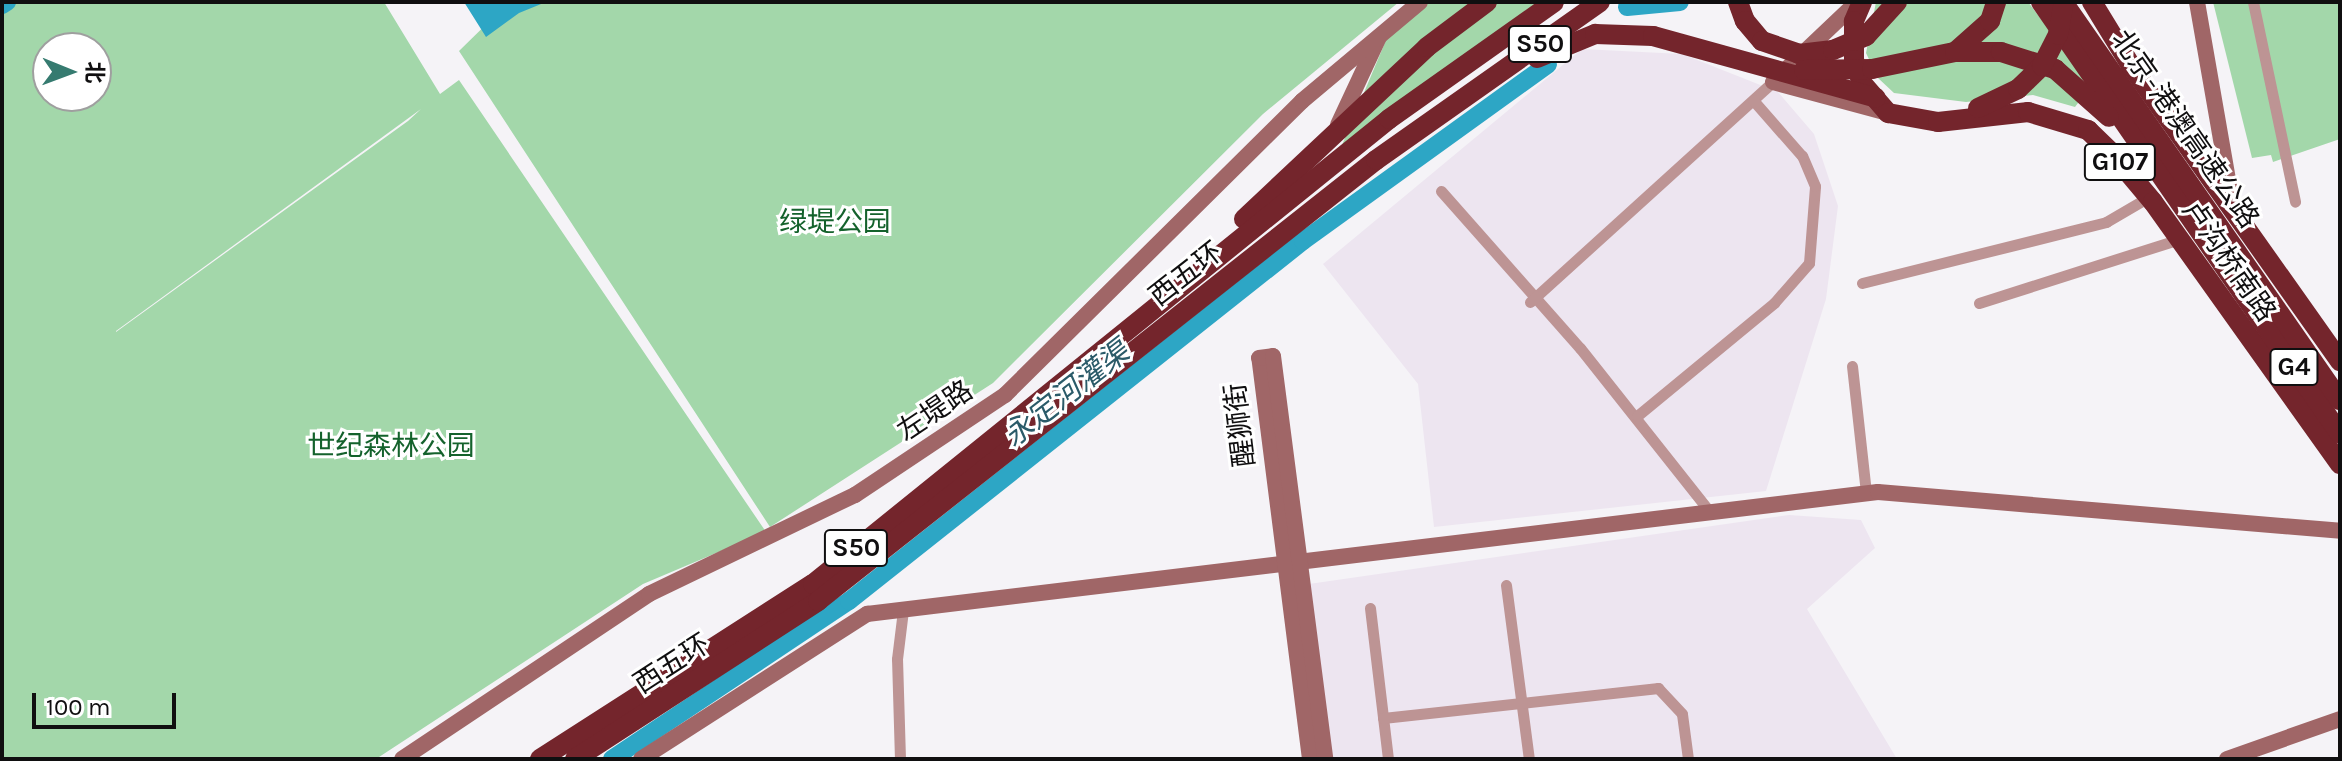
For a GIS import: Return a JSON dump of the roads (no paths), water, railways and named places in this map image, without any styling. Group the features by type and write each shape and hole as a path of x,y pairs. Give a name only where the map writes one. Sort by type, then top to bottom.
{"highway":[{"path":"1151,307 1427,47 1487,2"},
{"name":"西五环","path":"540,759 813,584 1151,307 1389,119 1554,2"},
{"name":"西五环","path":"575,759 818,601 1376,160 1600,2"},
{"path":"1738,2 1754,33 1773,47 1819,53 1848,44 1878,26 1897,2"},
{"path":"1860,2 1854,21 1854,60 1862,83 1888,113"},
{"path":"1955,52 1990,21 1996,2"},
{"name":"北京-港澳高速公路","path":"2041,2 2230,273 2254,287"},
{"path":"1480,86 1595,34 1653,36 1727,57 1771,75 1924,110 1978,108 2018,89 2042,66 2058,35 2064,2"},
{"name":"北京-港澳高速公路","path":"2064,2 2254,287"},
{"name":"卢沟桥南路","path":"2092,2 2131,66 2232,203 2340,361"},
{"path":"1771,75 1896,66 1955,52 2001,52 2055,69 2095,102 2160,172"},
{"name":"卢沟桥南路","path":"1888,113 1938,122 2028,112 2088,130 2149,197 2340,464"},
{"path":"2244,224 2254,287"},
{"path":"2181,241 2230,273"},
{"name":"G4","path":"2254,287 2340,400"},
{"name":"G4","path":"2254,287 2340,434"}],"street":[{"name":"左堤路","path":"402,759 649,594 855,495 1005,395 1302,101 1420,2"},
{"path":"1533,299 1753,100 1771,75 1860,2"},
{"path":"2197,2 2232,203"},
{"path":"2253,2 2295,202"},
{"path":"1329,138 1382,32"},
{"path":"1771,75 1888,113"},
{"path":"1637,416 1774,303 1809,263 1815,186 1802,156 1753,100"},
{"path":"1441,191 1637,416 1710,512"},
{"path":"1862,283 2106,222 2149,197"},
{"path":"1979,303 2181,241"},
{"name":"醒狮街","path":"1310,759 1291,563 1273,356 1259,358 1291,563 1325,759"},
{"path":"1852,366 1866,493"},
{"path":"641,759 832,632 867,614 1866,493 2340,531"},
{"path":"1506,585 1529,759"},
{"path":"1370,608 1388,759"},
{"path":"900,759 897,659 903,610"},
{"path":"1383,718 1658,688 1682,714 1688,759"},
{"path":"2227,759 2340,719"}],"water":[{"path":"464,2 546,2 519,13 486,37"}],"waterway":[{"path":"2,5 7,2"},
{"name":"永定河灌渠","path":"1627,7 1680,2"},
{"name":"永定河灌渠","path":"612,759 849,601 1303,241 1548,64"}],"park label":[{"name":"绿堤公园","path":"835,222"},
{"name":"世纪森林公园","path":"391,446"}]}
